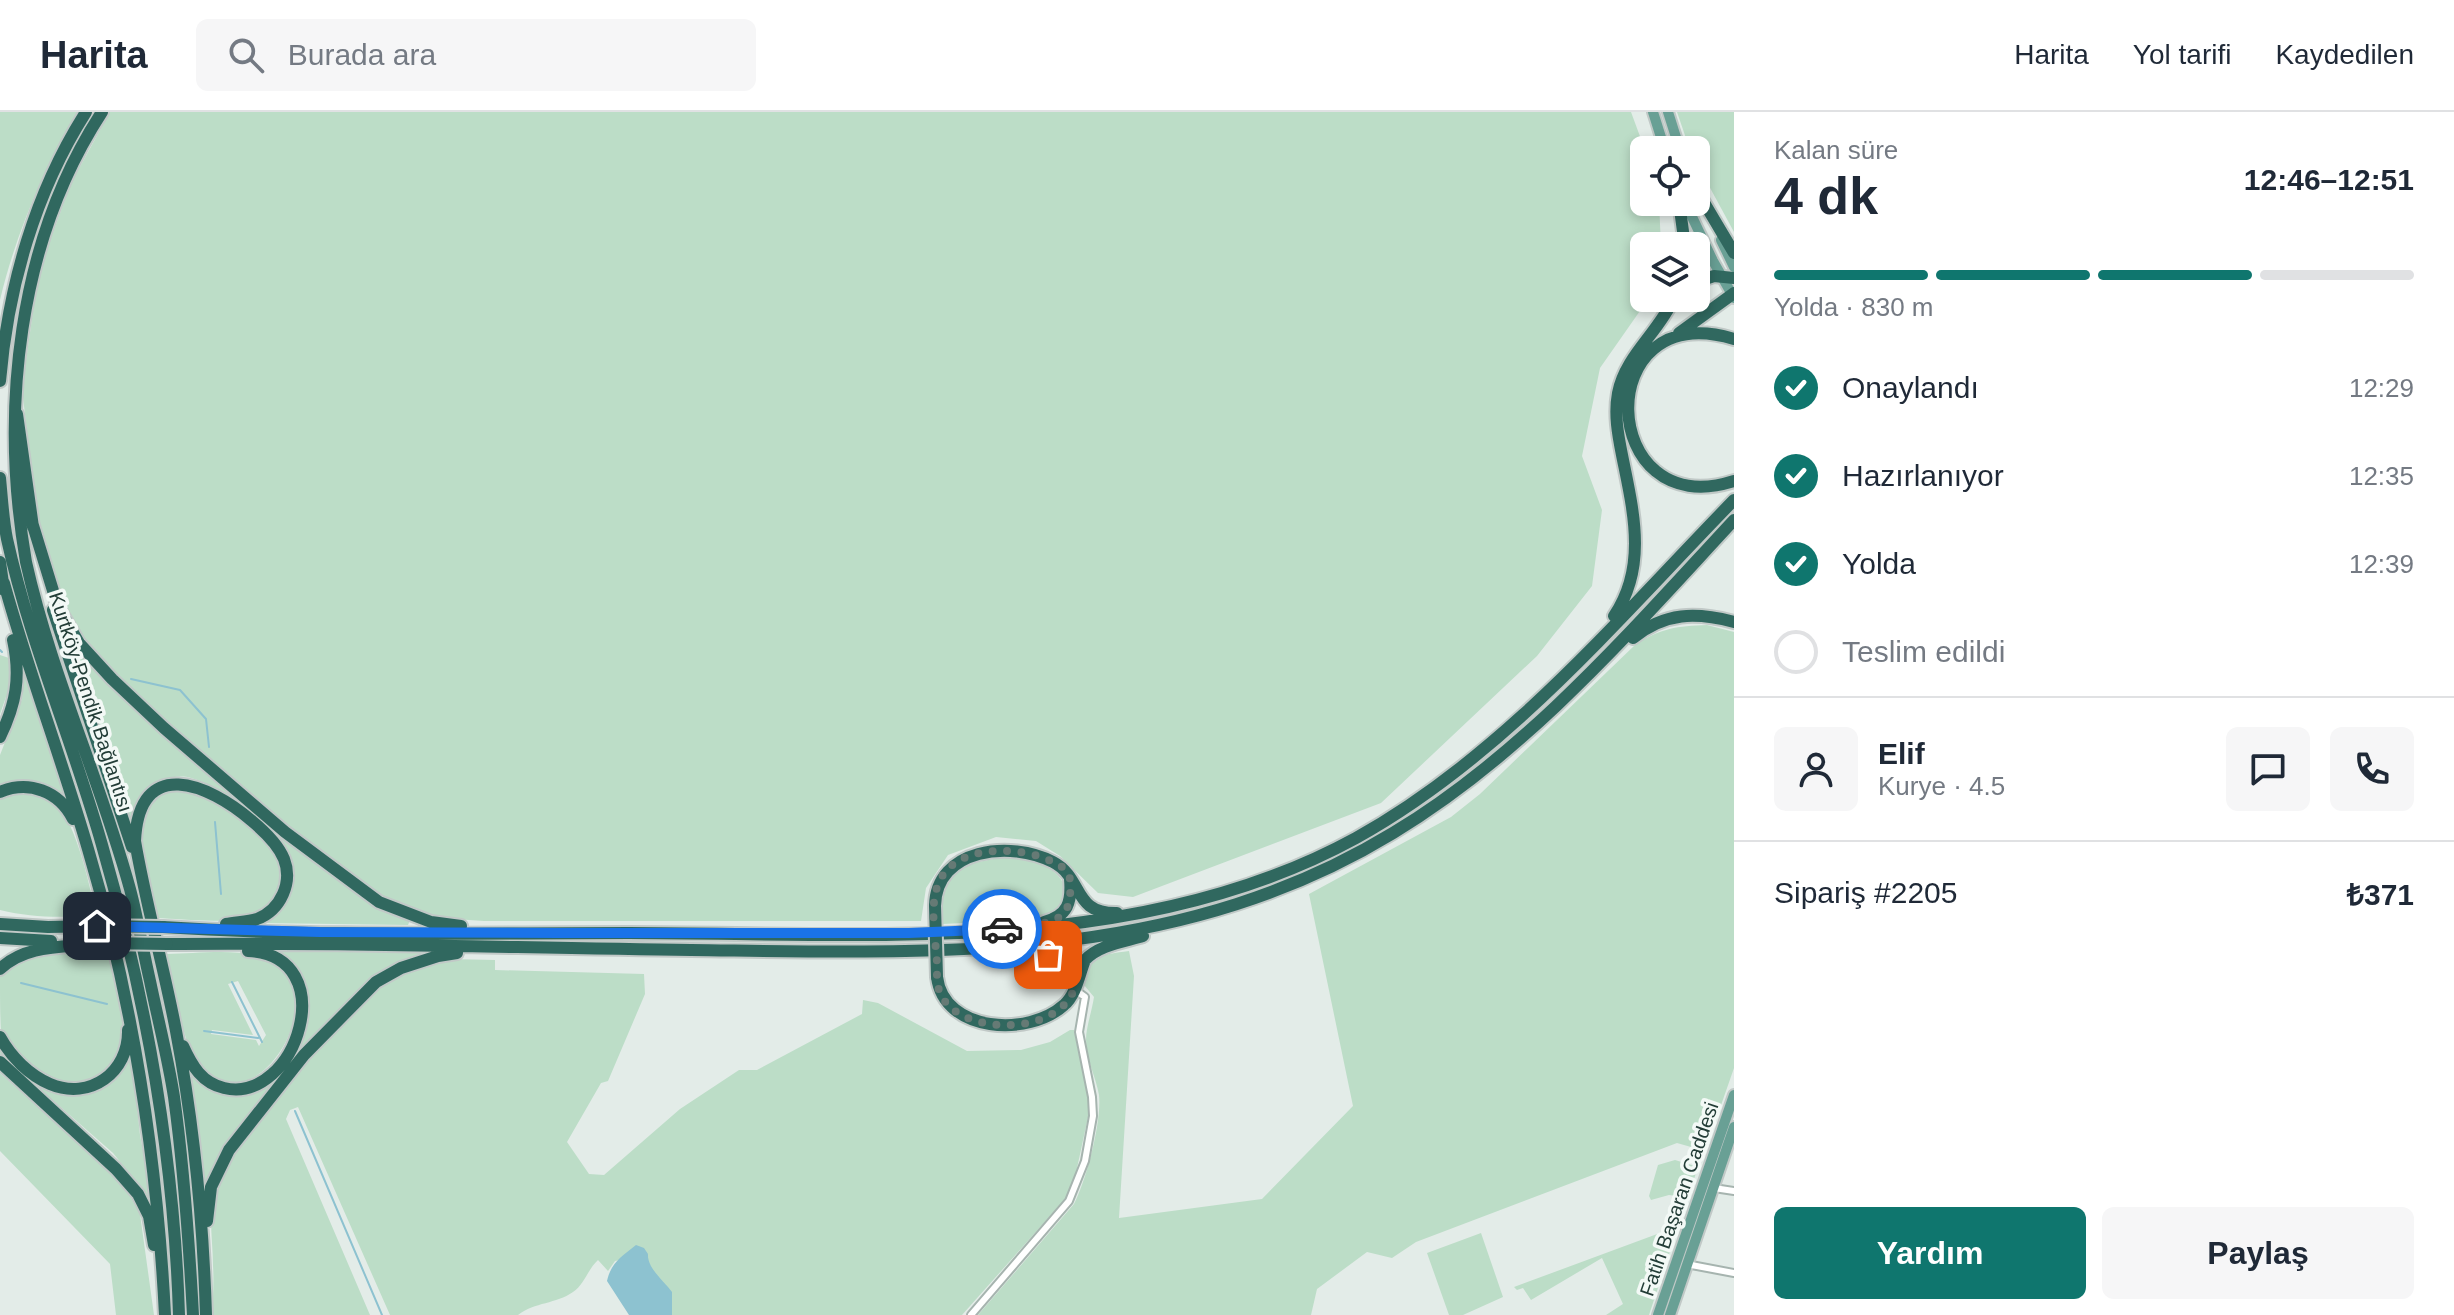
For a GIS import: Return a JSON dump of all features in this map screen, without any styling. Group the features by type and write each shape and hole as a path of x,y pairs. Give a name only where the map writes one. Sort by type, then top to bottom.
{"highway":[{"path":"0,381 13,288 28,238 45,190 86,112"},
{"name":"Kurtköy-Pendik Bağlantısı","path":"102,112 59,191 27,287 17,341 13,387 11,437 14,478 26,563 130,890 173,1094 181,1151 193,1315"},
{"path":"1710,213 1734,253"},
{"path":"1733,295 1643,361 1630,385 1627,411 1636,447 1651,466 1679,482 1707,486 1734,481"},
{"path":"1583,656 1618,610 1633,577 1636,541 1617,404 1619,390 1632,360 1667,312"},
{"path":"1674,337 1709,333 1734,339"},
{"path":"13,387 31,519 45,587 141,875"},
{"name":"Kurtköy-Pendik Bağlantısı","path":"0,478 7,535 24,607 102,843 136,971 168,1157 179,1315"},
{"path":"0,924 528,933 987,932 1152,912 1220,893 1307,862 1400,811 1485,749 1583,656 1734,500"},
{"path":"31,519 58,607 93,661 164,728 285,832 379,902 408,915 458,926 528,933"},
{"path":"1597,668 1734,520"},
{"path":"0,562 18,678 14,705 0,737"},
{"path":"4,583 89,851 127,1007 141,1078 155,1187 165,1315"},
{"path":"1152,912 1108,913 1096,910 1081,899 1061,866 1028,853 1001,851 971,856 953,865 943,875 936,890 940,994 949,1006 967,1017 994,1025 1027,1023 1046,1017 1064,1005 1085,960 1095,952 1248,900 1315,873 1392,834 1443,800 1513,744 1643,630 1662,620 1696,615 1734,622"},
{"path":"192,929 258,919 280,902 288,878 276,846 243,813 190,784 169,783 154,791 142,805 136,823 135,841 176,1029 189,1110 204,1256 206,1315"},
{"path":"0,792 25,785 54,796 69,811 89,851"},
{"path":"987,932 1046,922 1061,916 1070,901 1069,876"},
{"path":"922,952 1020,947 1107,937 1248,900"},
{"path":"0,914 48,927"},
{"path":"0,938 102,943 1048,955 1066,967 1074,989"},
{"path":"0,969 22,953 35,949 102,943"},
{"path":"176,1029 197,1073 221,1087 244,1089 267,1079 278,1068 293,1045 301,1021 300,987 289,967 281,960 256,951 191,943"},
{"path":"204,1256 211,1187 219,1167 304,1055 376,982 418,962 482,948"},
{"path":"0,1037 22,1066 51,1085 76,1090 93,1087 114,1072 121,1062 128,1036 127,1007"},
{"path":"0,1062 116,1169 138,1194 149,1216 163,1290"}],"main road":[{"path":"1653,112 1661,136"},
{"path":"1668,112 1676,136"},
{"path":"1693,216 1728,277 1733,295"},
{"path":"1709,216 1734,267"},
{"name":"Fatih Başaran Caddesi","path":"1658,1315 1734,1095"},
{"name":"Fatih Başaran Caddesi","path":"1670,1315 1734,1127"}],"street":[{"path":"971,1315 1069,1201 1079,1181 1090,1139 1094,1107 1079,1032 1085,997 1074,989"},
{"path":"1712,1188 1734,1191"},
{"path":"1686,1264 1734,1273"}],"green space":[{"path":"0,112 77,112 32,203 0,300"},
{"path":"110,112 1631,112 1640,136 1630,136 1630,216 1660,216 1660,232 1630,232 1630,312 1639,312 1600,368 1582,456 1602,510 1592,586 1537,656 1381,803 1133,897 1098,893 1060,856 1036,841 996,837 948,855 926,888 921,921 484,921 416,913 374,893 251,797 121,681 77,632 57,594 43,545 22,389 36,290 71,183"},
{"path":"1677,112 1734,112 1734,232 1710,188 1710,136 1685,136"},
{"path":"1707,625 1734,632 1734,1068 1705,1151 1677,1143 1416,1242 1392,1258 1367,1252 1317,1289 1311,1315 978,1315 1074,1204 1083,1181 1096,1135 1099,1106 1086,1040 1094,997 1084,985 1093,962 1104,955 1129,951 1134,976 1119,1218 1262,1199 1353,1106 1309,894 1451,817 1480,794 1635,645 1670,629"},
{"path":"65,628 248,805 410,920 408,925 260,923 279,908 290,891 292,875 289,858 280,842 252,813 197,780 175,777 154,784 140,799 130,823"},
{"path":"0,655 9,658 12,682 9,697 6,697 0,714"},
{"path":"24,669 68,800 36,782 20,781 0,786 0,755 22,699"},
{"path":"171,790 190,791 215,802 243,822 267,846 281,870 281,879 275,897 261,912 234,920 157,918 143,864 140,834 148,805"},
{"path":"29,792 48,798 67,819 80,851 97,915 48,917 0,910 0,799 11,793"},
{"path":"1006,857 1042,865 1056,874 1066,889 1057,909 1037,919 943,924 940,896 952,875 968,866"},
{"path":"274,951 423,953 396,964 372,981 231,1140 203,1200 187,1065 212,1090 239,1095 265,1085 288,1064 303,1035 308,1004 300,975"},
{"path":"68,952 108,954 122,1012 122,1045 114,1063 103,1075 89,1082 58,1080 42,1073 15,1051 1,1031 0,975 22,959"},
{"path":"167,954 251,954 276,963 291,980 296,1002 292,1027 281,1051 264,1070 244,1082 221,1081 199,1066 183,1030","holes":["238,981 266,1035 259,1046 256,1040 211,1034 212,1030 253,1035 228,984"]},
{"path":"448,959 495,960 495,970 644,974 645,994 608,1081 601,1083 567,1142 589,1174 604,1175 680,1109 739,1070 757,1070 862,1014 863,1000 878,1003 967,1051 1021,1050 1050,1042 1074,1030 1090,1108 1074,1182 1066,1198 962,1315 672,1315 648,1261 648,1254 615,1261 608,1271 598,1260 573,1292 518,1315 390,1315 298,1107 290,1110 286,1119 370,1315 212,1315 212,1202 224,1170 242,1141 293,1075 375,991 402,972"},
{"path":"0,1045 9,1057 80,1094 98,1089 112,1080 131,1050 140,1135 153,1203 113,1153 0,1054"},
{"path":"0,1073 116,1178 130,1196 140,1214 154,1315 116,1315 110,1264 0,1151"},
{"path":"1675,1160 1698,1167 1649,1315 1606,1315 1623,1304 1602,1258 1531,1300 1523,1288 1517,1290 1514,1287 1668,1230 1677,1196 1651,1200 1649,1196 1658,1165"},
{"path":"1481,1233 1503,1297 1463,1315 1449,1315 1427,1253"}],"water":[{"path":"636,1245 644,1248 653,1269 672,1292 672,1315 629,1315 607,1281 614,1265"}],"waterway":[{"path":"131,679 180,690 206,719 209,747"},
{"path":"215,822 221,894"},
{"path":"232,982 262,1042"},
{"path":"21,983 107,1004"},
{"path":"204,1031 258,1038"},
{"path":"295,1111 382,1315"}],"way so far":[{"path":"1002,929 1046,922 1061,916 1070,901 1066,871 1040,856 1001,851 971,856 943,875 935,898 937,977 944,1001 957,1012 977,1021 1004,1025 1036,1021 1058,1010 1069,1001 1074,989 1066,967 1048,955"}],"route":[{"path":"97,926 320,932 559,933 909,933 1002,929"}]}
